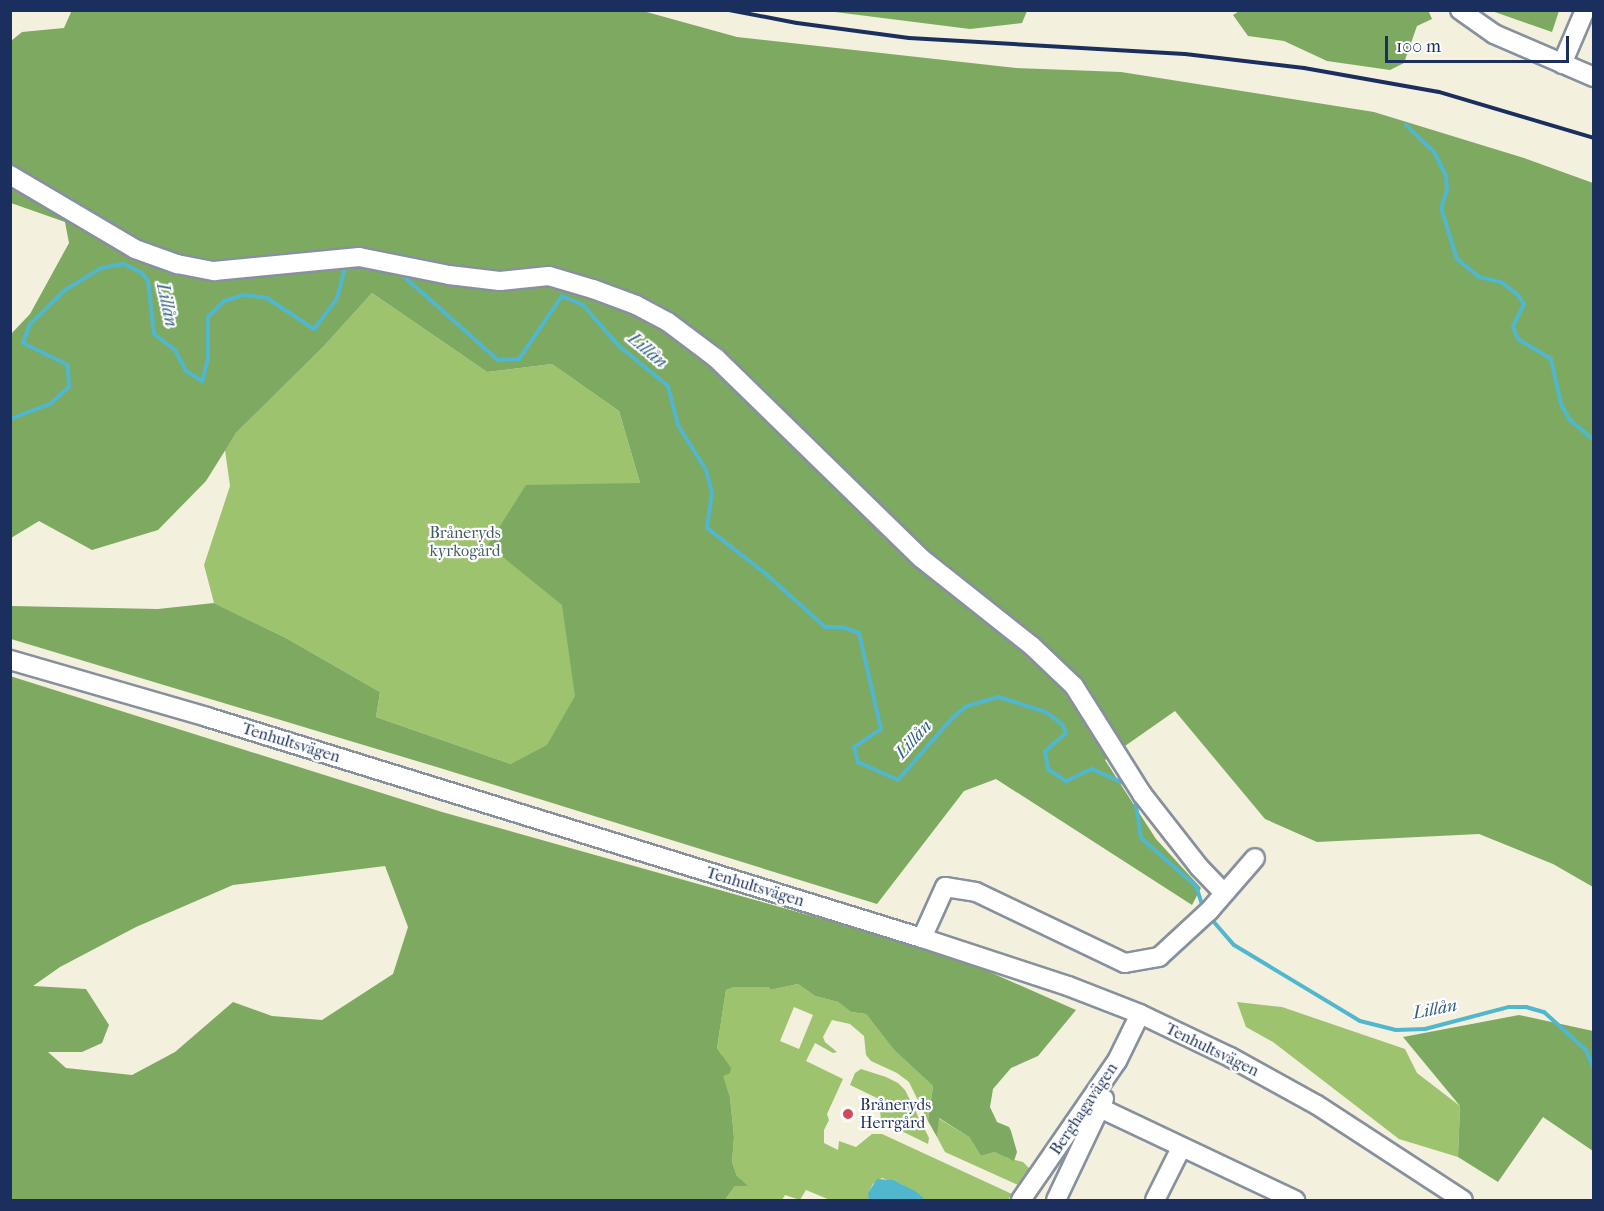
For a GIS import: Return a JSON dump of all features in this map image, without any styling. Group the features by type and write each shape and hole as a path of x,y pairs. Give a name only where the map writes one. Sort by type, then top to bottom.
{"street":[{"path":"1460,10 1494,34 1593,77"},
{"path":"1562,64 1585,10"},
{"path":"10,175 135,249 177,264 214,272 360,257 449,275 500,280 549,276 604,293 668,321 716,358 921,558 1032,646 1074,686 1142,794 1199,867 1224,893"},
{"path":"10,188 31,188"},
{"name":"Tenhultsvägen","path":"10,660 218,721 922,938 1068,986 1140,1014 1288,1088 1463,1200"},
{"path":"922,938 945,887 976,892 1125,963 1159,957 1209,911 1255,858"},
{"name":"Berghagavägen","path":"1028,1198 1117,1061 1140,1014"},
{"path":"1056,1200 1111,1084 1117,1061"},
{"path":"1100,1108 1181,1148 1258,1193 1295,1200"},
{"path":"1155,1200 1181,1148"}],"green space":[{"path":"72,10 643,11 737,37 1016,68 1121,72 1374,112 1524,158 1593,183 1593,887 1553,864 1479,834 1317,842 1265,819 1175,711 1105,760 1156,839 1201,888 1192,905 996,779 964,791 877,904 440,768 11,639 11,606 158,609 214,603 286,638 380,692 376,717 511,764 547,745 575,696 562,605 488,545 526,485 640,483 619,411 552,364 487,372 372,293 324,346 236,433 206,481 158,530 92,550 39,521 11,538 11,334 30,314 69,243 65,222 11,203 11,41 22,32 64,28"},
{"path":"1241,10 1428,10 1432,19 1417,26 1404,63 1390,70 1327,61 1284,41 1248,36 1233,15"},
{"path":"827,11 1027,11 1022,23 970,29"},
{"path":"1492,11 1559,11 1552,32"},
{"name":"Bråneryds kyrkogård","path":"372,293 487,372 552,364 619,411 640,483 811,697 511,764 376,717 380,692 286,638 214,603 204,565 230,486 225,450 236,433 324,346"},
{"path":"10,676 442,812 951,955 1076,1010 1038,1056 1011,1068 993,1089 990,1107 997,1122 1009,1127 1011,1131 1017,1152 1014,1161 995,1152 981,1156 969,1137 939,1118 937,1137 928,1121 933,1086 894,1050 866,1014 851,1012 838,1002 815,996 798,984 770,990 769,987 735,987 726,990 717,1048 731,1068 730,1073 723,1076 730,1097 734,1137 732,1162 737,1176 748,1186 735,1186 725,1200 11,1200","holes":["385,866 408,927 393,974 322,1020 272,1016 233,1002 175,1052 132,1075 66,1068 48,1052 82,1052 102,1043 109,1025 86,989 33,986 60,967 136,927 233,885"]},
{"path":"798,984 815,996 838,1002 851,1012 866,1014 894,1050 933,1086 928,1121 909,1082 897,1073 871,1061 866,1055 864,1036 850,1024 832,1020 823,1037 825,1042 837,1052 833,1053 815,1043 806,1061 843,1079 827,1114 829,1120 824,1130 824,1143 838,1150 839,1141 856,1147 872,1134 882,1134 1012,1194 1008,1200 926,1200 901,1184 882,1178 873,1184 869,1192 869,1200 830,1200 806,1190 800,1200 785,1195 782,1200 725,1200 735,1186 746,1186 737,1176 732,1162 734,1137 730,1097 722,1075 722,1055 717,1048 726,990 735,987 769,987 770,990","holes":["794,1007 813,1015 799,1049 780,1041"]},
{"path":"1237,1002 1282,1007 1405,1049 1417,1073 1460,1106 1458,1157 1399,1139 1273,1042 1246,1027"},
{"path":"1519,1015 1593,1031 1593,1151 1543,1117 1498,1182 1458,1157 1460,1106 1403,1037"},
{"path":"861,1069 886,1077 898,1083 905,1090 929,1138 928,1144 881,1121 879,1099 850,1085 855,1073"},
{"path":"938,1118 969,1137 981,1156 995,1152 1002,1153 1007,1158 1023,1162 1030,1169 1018,1185 945,1152 937,1137"}],"water":[{"path":"877,1179 893,1180 915,1191 926,1200 869,1200 868,1193"}],"waterway":[{"path":"1406,125 1434,152 1446,176 1447,190 1441,208 1457,259 1479,277 1501,282 1518,295 1524,304 1513,327 1518,339 1551,359 1561,404 1570,420 1594,440"},
{"name":"Lillån","path":"10,419 50,404 69,387 68,365 23,343 30,324 65,290 101,268 124,264 142,273 148,281 154,334 175,350 186,371 202,381 208,359 208,317 224,301 244,295 267,298 314,329 337,298 345,268 357,266"},
{"name":"Lillån","path":"400,273 498,360 519,359 562,296 583,305 619,346 668,386 678,425 706,470 712,492 707,528 766,574 825,627 842,627 859,633 881,729 854,747 858,762 898,780 953,717 967,706 999,697 1046,712 1062,724 1066,733 1045,751 1048,769 1066,781 1092,769 1123,783 1131,792"},
{"name":"Lillån","path":"1135,798 1141,838 1196,886 1203,907"},
{"name":"Lillån","path":"1213,921 1234,945 1360,1021 1396,1030 1425,1029 1509,1007 1526,1007 1544,1012 1586,1050 1594,1069"}],"railway":[{"path":"729,10 797,23 909,38 1185,54 1304,68 1439,92 1594,138"}],"place":[{"name":"Bråneryds Herrgård","path":"848,1114"}]}
